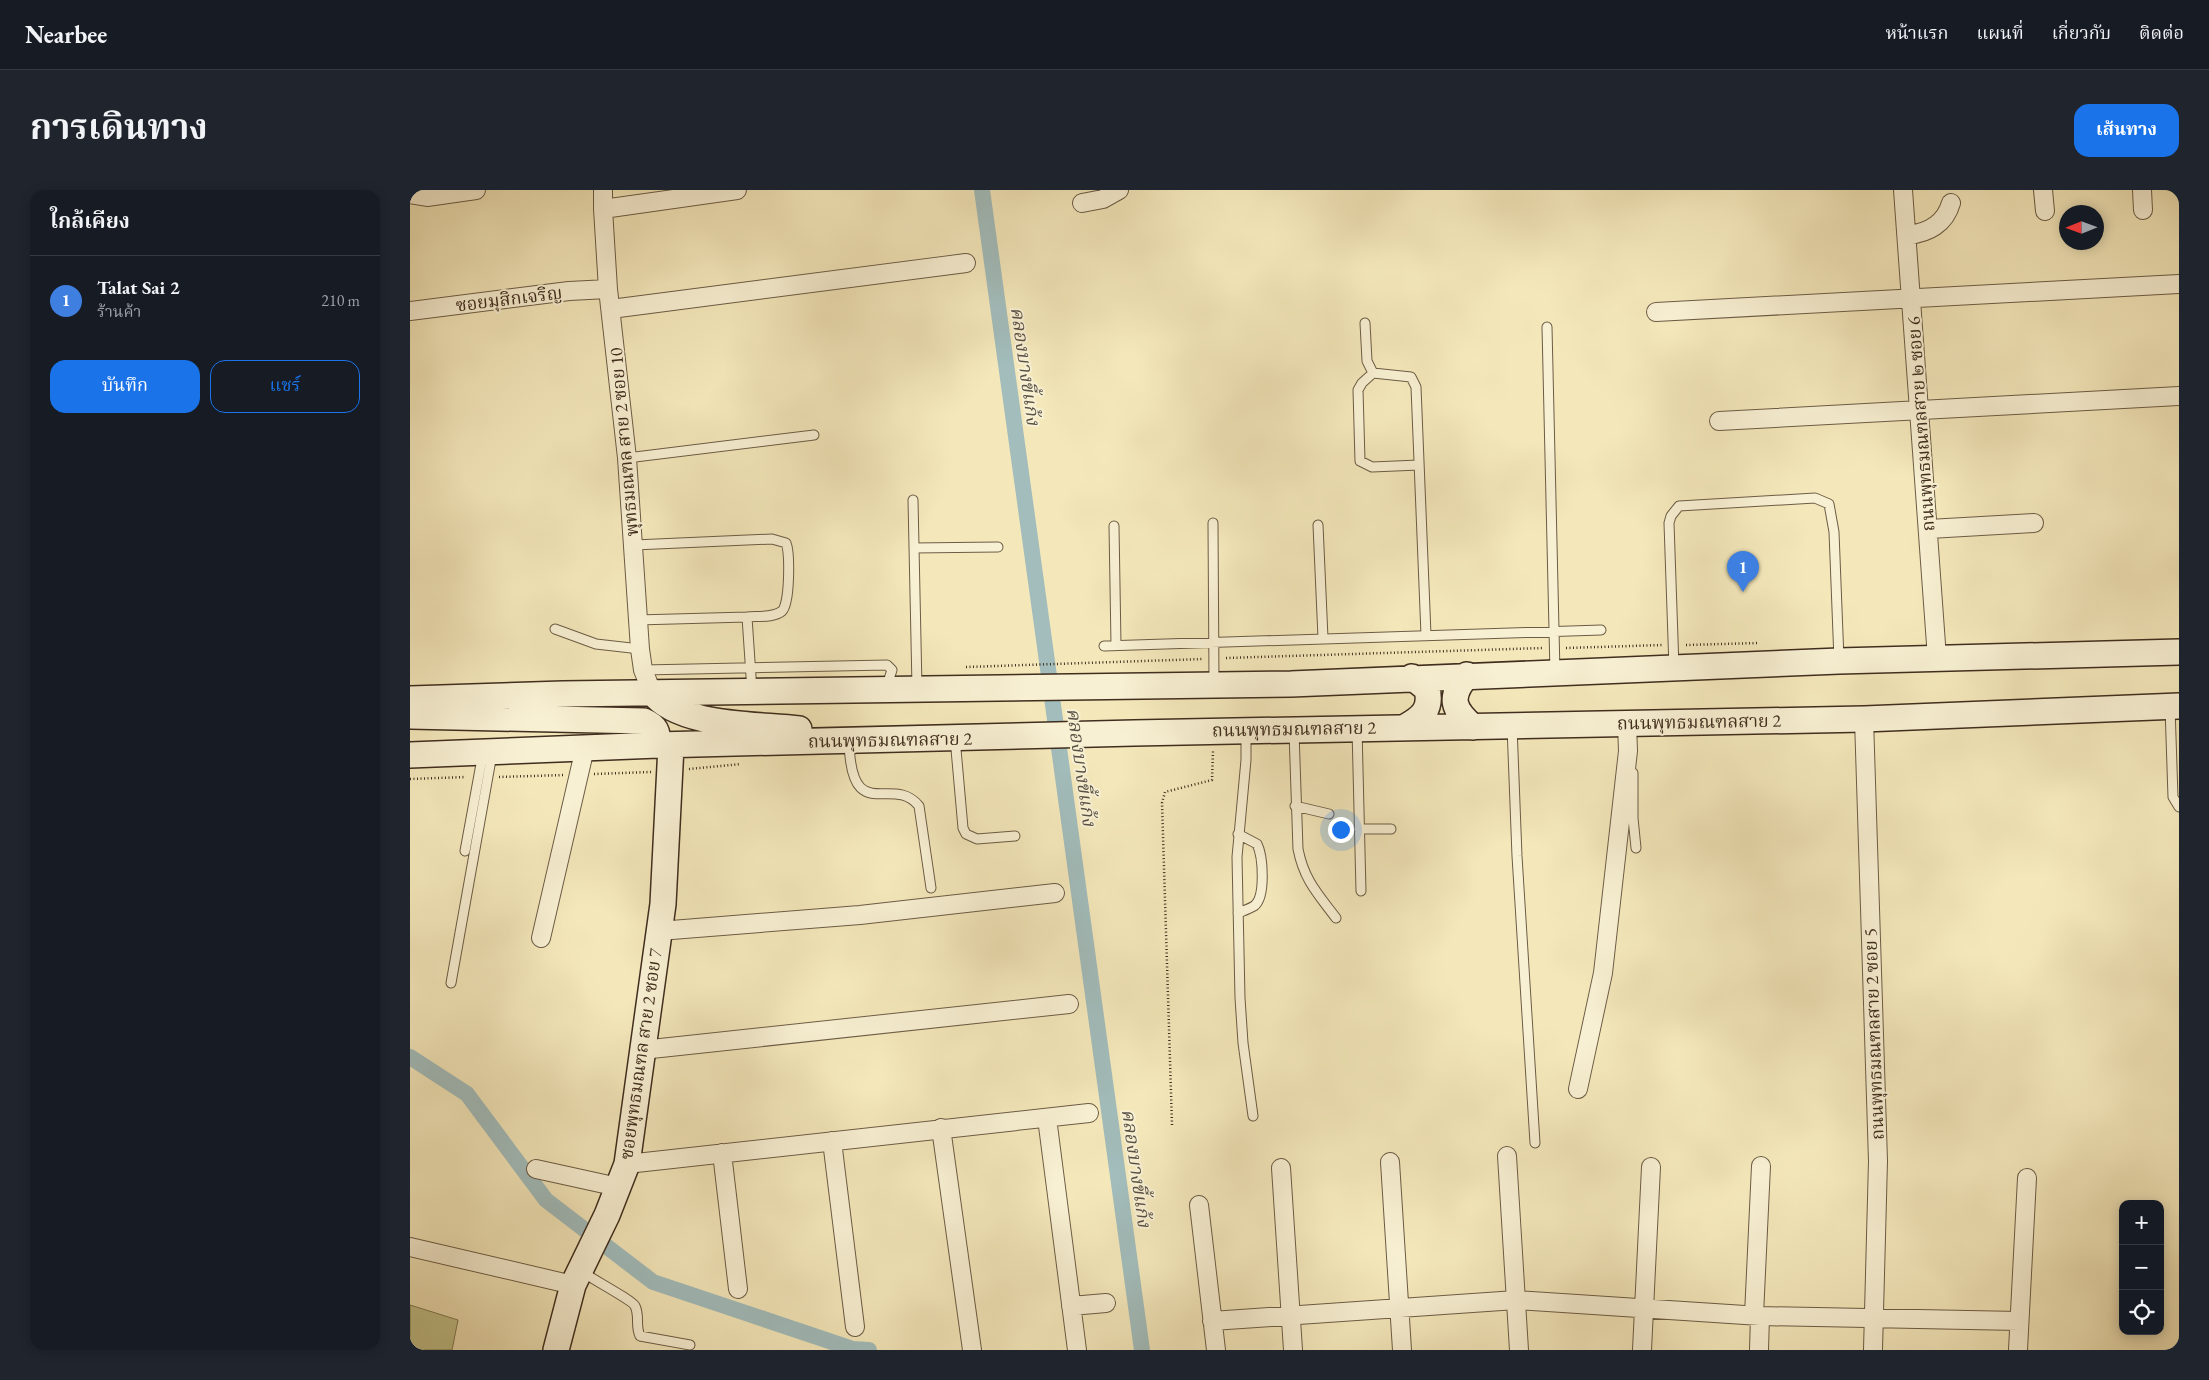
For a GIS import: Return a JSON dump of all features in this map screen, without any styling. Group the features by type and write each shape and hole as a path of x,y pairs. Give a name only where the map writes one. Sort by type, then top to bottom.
{"main road":[{"path":"415,711 652,692 1012,689 1138,672 1214,684 1292,684 1412,677 1555,673 1674,656 1838,661 2179,652"},
{"path":"1467,675 1459,685 1455,705 1461,716 1473,727"},
{"path":"1405,727 1422,717 1428,708 1427,689 1412,677"},
{"path":"652,692 659,701 669,708 693,718 904,739"},
{"path":"415,711 644,721 652,724 664,745"},
{"path":"414,755 433,745 437,734 434,722 415,711"},
{"name":"ถนนพุทธมณฑลสาย 2","path":"414,755 664,745 1021,737 1134,732 2173,715"},
{"name":"ซอยพุทธมณฑล สาย 2 ซอย 7","path":"556,1350 576,1278 607,1215 627,1164 664,895 664,745"}],"street":[{"path":"410,194 427,197 476,190"},
{"name":"พุทธมณฑล สาย 2 ซอย 10","path":"604,190 603,209 608,289 627,458 640,649 643,670 652,692"},
{"path":"603,209 737,190"},
{"path":"1082,203 1103,199 1119,190"},
{"name":"ถนนพุทธมณฑลสาย ๒ ซอย 6","path":"1904,190 1937,658"},
{"path":"2044,190 2044,211"},
{"path":"2142,190 2143,210"},
{"path":"1908,236 1923,234 1948,215 1951,203"},
{"path":"611,308 966,263"},
{"path":"1656,312 2179,284"},
{"name":"ซอยมุสิกเจริญ","path":"410,312 569,291 608,289"},
{"path":"1719,421 2179,396"},
{"path":"1929,529 2034,523"},
{"name":"ถนนพุทธมณฑลสาย 2 ซอย 5","path":"1864,719 1878,1161 1872,1350"},
{"path":"1578,1089 1604,973 1630,724"},
{"path":"541,938 585,748"},
{"path":"659,932 850,916 1055,893"},
{"path":"642,1050 1069,1004"},
{"path":"627,1164 1089,1113"},
{"path":"1047,1118 1076,1350"},
{"path":"941,1128 972,1350"},
{"path":"832,1141 855,1326"},
{"path":"722,1153 738,1289"},
{"path":"1506,1156 1519,1350"},
{"path":"1390,1162 1402,1350"},
{"path":"1642,1350 1651,1166"},
{"path":"1759,1350 1757,1315 1761,1166"},
{"path":"1281,1168 1293,1350"},
{"path":"536,1169 618,1187"},
{"path":"2018,1350 2027,1178"},
{"path":"1199,1205 1216,1350"},
{"path":"410,1247 576,1278"},
{"path":"1212,1320 1516,1300 1757,1315 2019,1322"},
{"path":"1071,1306 1106,1304"}],"lane":[{"path":"1365,323 1367,361 1373,373"},
{"path":"1547,327 1555,673"},
{"path":"1419,465 1372,467 1360,460 1358,390 1362,383 1373,373 1411,377 1416,387 1426,635"},
{"path":"627,458 814,435"},
{"path":"1674,656 1669,523 1671,516 1679,506 1815,498 1828,504 1834,532 1838,661"},
{"path":"913,500 918,690"},
{"path":"1213,523 1214,684"},
{"path":"1318,525 1323,638"},
{"path":"1114,526 1116,645"},
{"path":"634,545 772,539 786,543 788,561 787,603 782,611 775,614 747,617 638,620"},
{"path":"914,548 998,548"},
{"path":"747,617 752,692"},
{"path":"555,629 596,644 640,649"},
{"path":"1104,646 1554,630 1601,630"},
{"path":"643,670 887,665 892,670 885,691"},
{"path":"2173,715 2173,797 2179,807"},
{"path":"1630,724 1633,818 1636,848"},
{"path":"1512,726 1517,856 1535,1143"},
{"path":"1357,728 1361,891"},
{"path":"1294,730 1295,806 1301,868 1306,879 1336,918"},
{"path":"1246,731 1243,804 1238,834 1238,913 1243,1043 1254,1116"},
{"path":"955,738 963,828 966,834 977,839 1015,836"},
{"path":"849,740 851,772 858,786 871,794 904,796 915,801 919,806 932,888"},
{"path":"451,983 488,777 487,752"},
{"path":"465,851 477,777 487,752"},
{"path":"1295,806 1330,814"},
{"path":"1359,829 1391,829"},
{"path":"1238,834 1257,844 1262,873 1261,895 1258,901 1254,906 1238,913"},
{"path":"576,1278 633,1303 638,1313 636,1327 640,1336 690,1345"}],"path":[{"path":"998,666 1138,672 1213,658 1555,648 1674,656 1760,643"},
{"path":"1172,1126 1162,803 1165,792 1212,780 1213,731"},
{"path":"488,777 659,771"},
{"path":"410,778 477,777"}],"green space":[{"path":"410,1305 458,1320 452,1350 410,1350"}],"waterway":[{"name":"คลองบางขี้แก้ง","path":"982,190 1142,1350"},
{"path":"410,1057 467,1094 546,1200 653,1282 853,1349 869,1350"}],"place":[{"name":"Talat Sai 2","path":"1743,592"}]}
